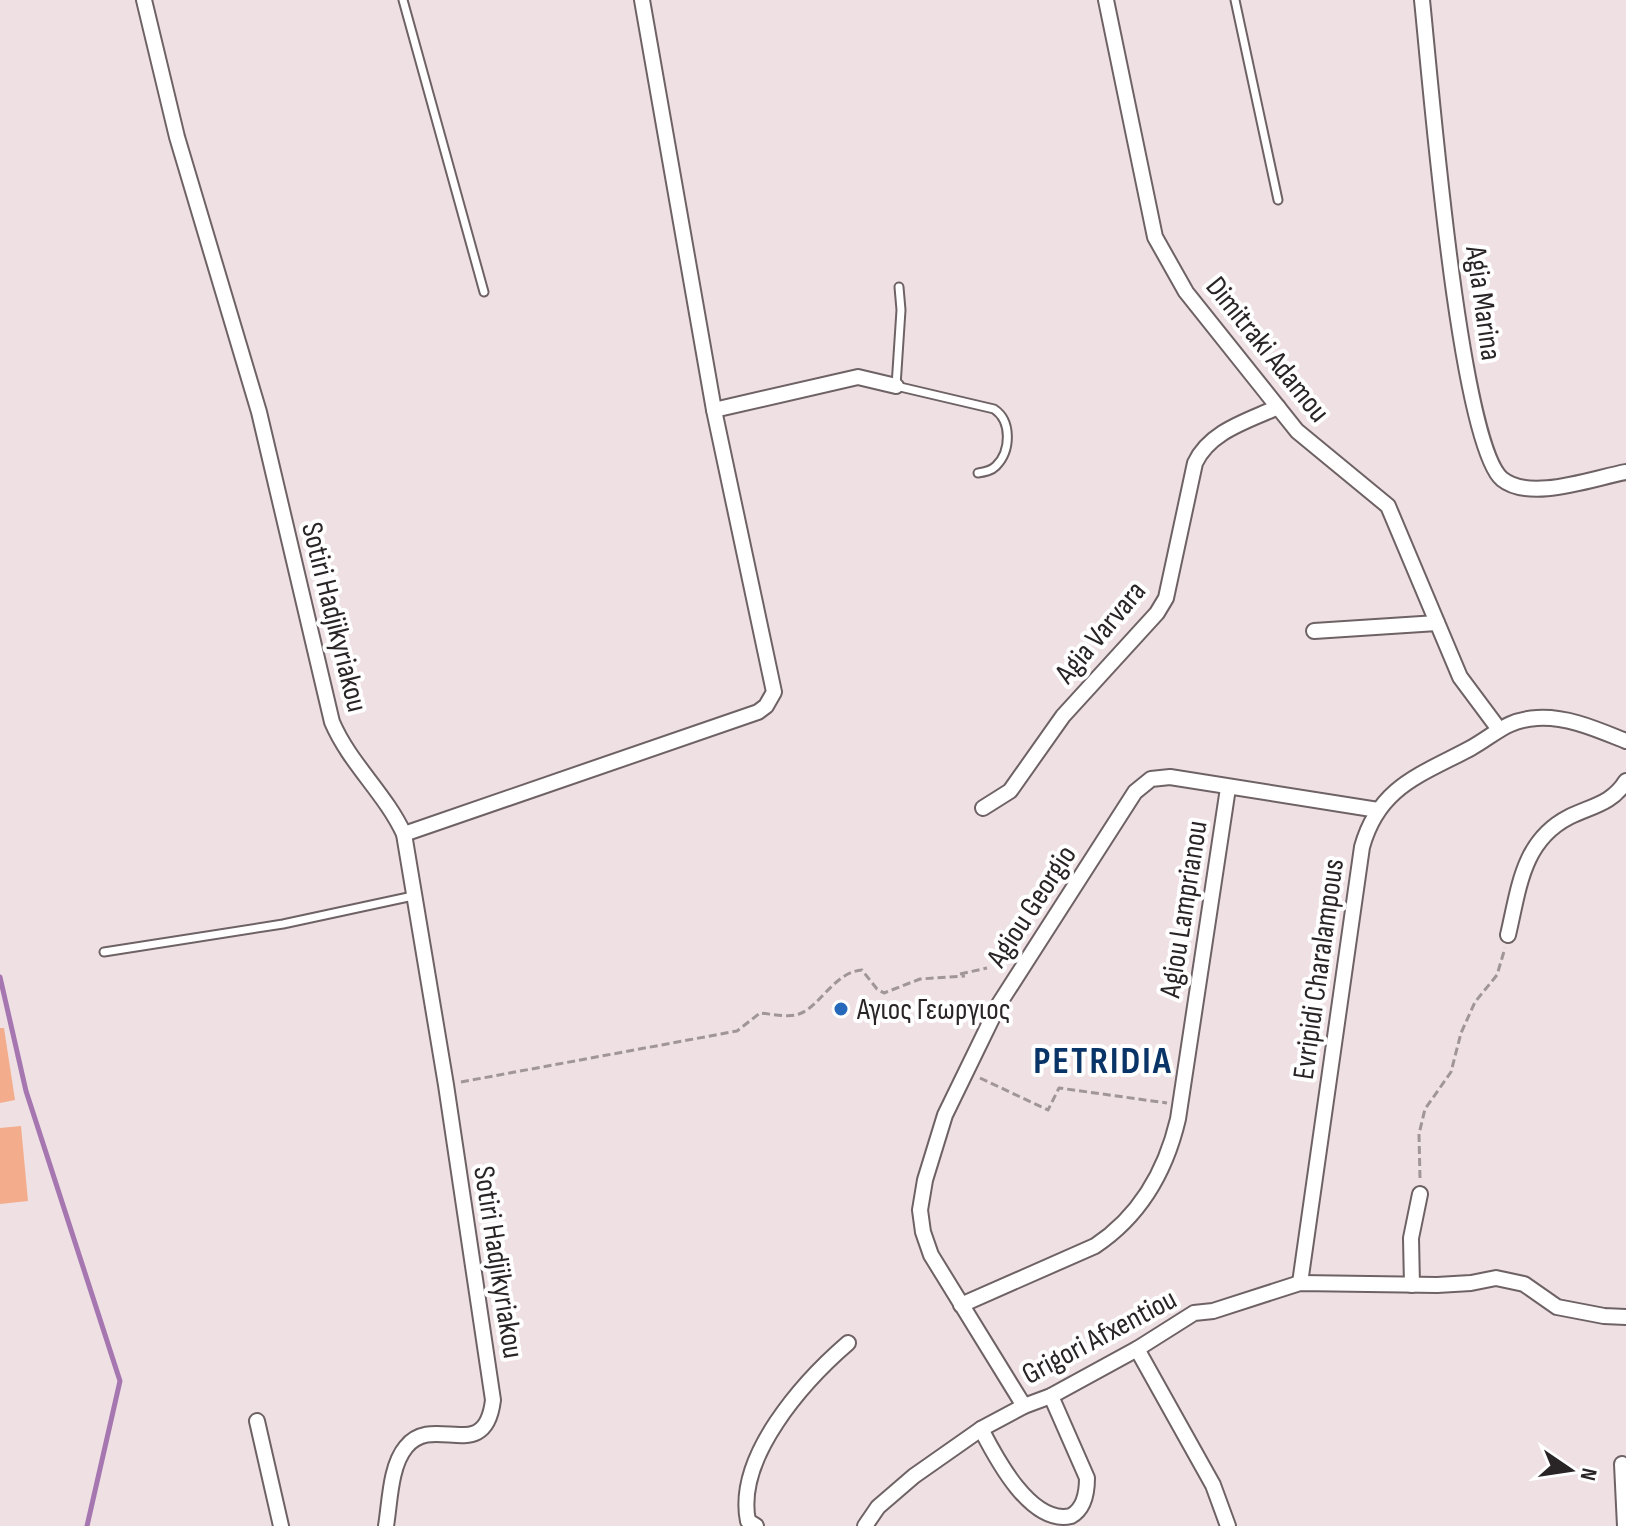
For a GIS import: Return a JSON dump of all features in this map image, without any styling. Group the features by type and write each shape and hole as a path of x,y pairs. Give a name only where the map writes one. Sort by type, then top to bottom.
{"street":[{"name":"Sotiri Hadjikyriakou","path":"144,0 177,137 259,412 332,722 341,744 404,834 446,1085 493,1400 491,1416 485,1427 476,1434 428,1434 408,1445 397,1467 386,1526"},
{"path":"404,834 758,712 766,706 774,692 714,410 642,0"},
{"name":"Dimitraki Adamou","path":"1106,0 1155,237 1186,292 1297,431 1388,506 1460,677 1498,728"},
{"path":"1112,0 1112,27"},
{"name":"Agia Marina","path":"1422,0 1459,329 1486,455 1503,479 1521,488 1544,489 1626,472"},
{"path":"714,410 858,377 896,386"},
{"name":"Agia Varvara","path":"983,808 1010,791 1063,716 1157,613 1166,598 1195,463 1201,449 1210,440 1278,407"},
{"path":"1314,631 1437,623"},
{"path":"1498,728 1512,722 1540,718 1590,727 1626,741"},
{"name":"Evripidi Charalampous","path":"1300,1283 1366,831 1378,810 1409,779 1476,745 1498,728"},
{"name":"Agiou Georgio","path":"1024,1406 931,1255 920,1210 932,1153 945,1115 999,1004 1135,792 1151,779 1161,777 1378,810"},
{"path":"1508,935 1523,870 1533,847 1547,831 1568,817 1612,800 1626,781"},
{"name":"Agiou Lamprianou","path":"961,1305 1095,1246 1112,1235 1144,1198 1163,1166 1173,1141 1180,1105 1228,788"},
{"path":"1412,1285 1411,1238 1420,1194"},
{"name":"Grigori Afxentiou","path":"865,1526 878,1507 914,1476 981,1429 1024,1406 1051,1396 1137,1349 1194,1313 1213,1311 1300,1283 1412,1285 1471,1283 1496,1278 1524,1284 1557,1307 1626,1317"},
{"path":"756,1526 748,1521 747,1496 758,1459 775,1423 795,1394 848,1343"},
{"path":"1137,1349 1213,1485 1228,1526"},
{"path":"981,1429 1007,1480 1030,1507 1046,1517 1070,1517 1081,1506 1087,1478 1051,1396"},
{"path":"257,1421 281,1526"},
{"path":"1622,1464 1625,1526"}],"lane":[{"path":"403,0 484,292"},
{"path":"1235,0 1278,200"},
{"path":"899,287 901,310 896,386 994,409 1003,415 1007,425 1004,454 994,469 978,473"},
{"path":"104,952 283,924 413,896"}],"path":[{"path":"1420,1194 1419,1134 1425,1109 1451,1072 1461,1033 1475,1002 1497,975 1508,935"},
{"path":"957,976 987,968"},
{"path":"446,1085 737,1031 760,1013 796,1016 811,1008 820,995 853,971 862,970 884,993 920,979 965,976"},
{"path":"966,1072 1048,1110 1059,1088 1180,1105"}],"shaded area":[{"path":"0,1028 4,1028 15,1100 0,1103"},
{"path":"21,1126 28,1201 0,1204 0,1128"}],"waterway":[{"path":"0,977 26,1091 120,1381 87,1526"}],"place":[{"name":"Αγιος Γεωργιος","path":"841,1009"}],"district":[{"name":"PETRIDIA","path":"1103,1060"}]}
